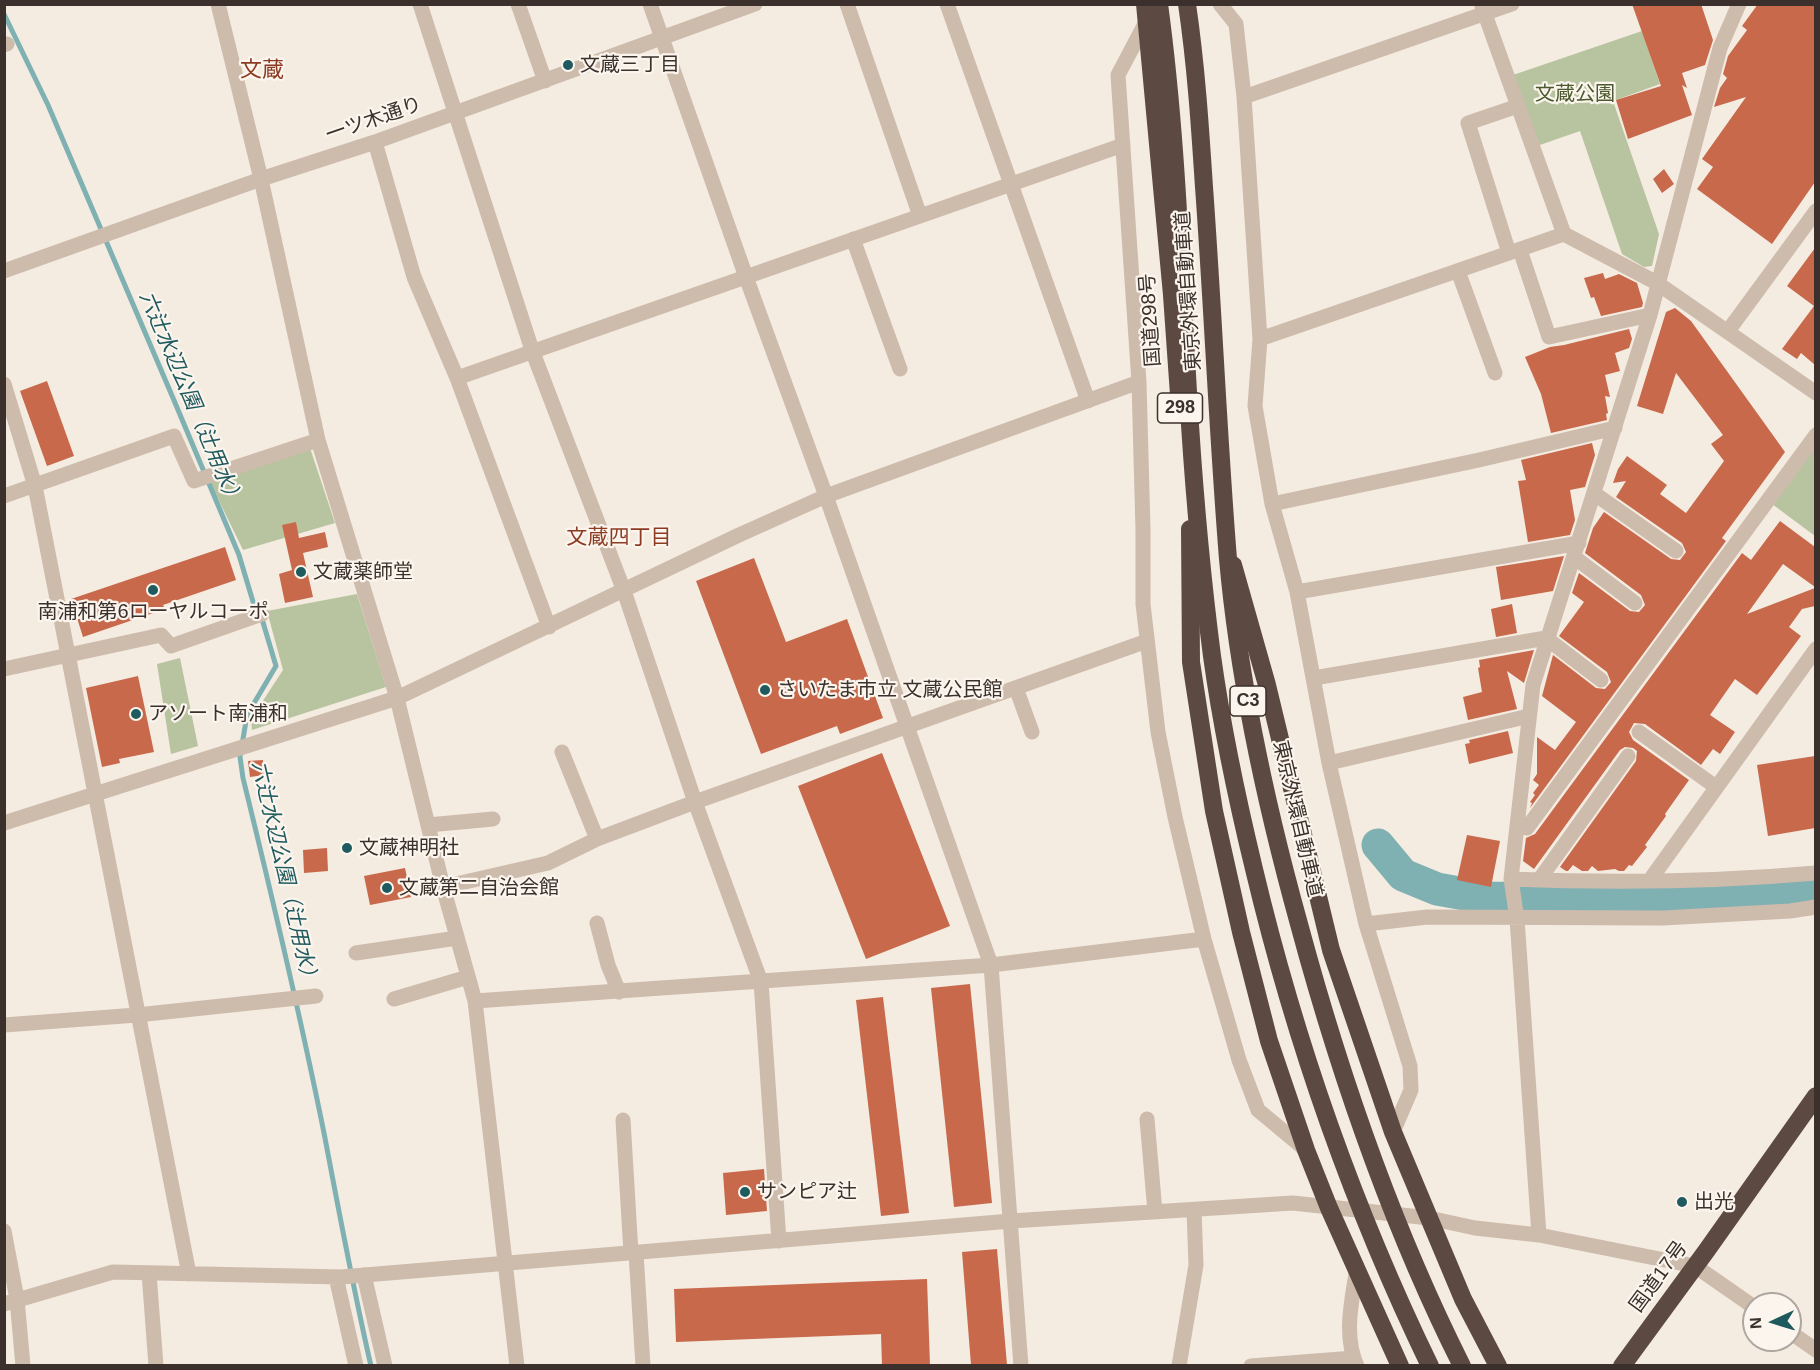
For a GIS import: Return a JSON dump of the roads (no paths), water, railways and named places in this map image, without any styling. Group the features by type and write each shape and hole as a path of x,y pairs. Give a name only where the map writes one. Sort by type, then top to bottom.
{"highway":[{"name":"東京外環自動車道","path":"1159,4 1173,139 1190,429 1202,564 1213,658 1229,752 1263,908 1318,1094 1381,1260 1430,1365"},
{"name":"298","path":"1182,4 1226,592 1262,807"},
{"name":"東京外環自動車道","path":"1187,4 1201,137 1228,561 1255,745 1292,901 1317,992 1347,1084 1374,1164 1408,1248 1462,1365"},
{"name":"国道298号","path":"1146,12 1190,529 1202,623 1235,808"},
{"path":"1219,520 1267,685 1331,950 1393,1132 1463,1299 1498,1365"},
{"path":"1190,529 1191,662 1214,811 1241,932 1269,1041 1306,1150 1329,1208 1400,1365"},
{"name":"国道17号","path":"1622,1365 1815,1096"}],"street":[{"path":"218,4 261,179 318,440 397,698 443,887 475,1001 517,1365"},
{"path":"420,4 532,350 624,591 695,802 761,982 779,1240"},
{"path":"518,4 545,81"},
{"path":"650,4 991,965 1021,1365"},
{"name":"一ツ木通り","path":"4,271 261,179 456,114 755,4"},
{"path":"847,4 920,216"},
{"path":"946,4 1088,401"},
{"path":"1220,4 1236,24 1244,97 1260,339 1255,406 1272,504 1297,592 1329,763 1366,924 1410,1066 1411,1090 1393,1132"},
{"path":"1244,97 1483,9 1512,4"},
{"path":"1539,1235 1517,919 1511,879 1533,685 1650,315 1720,48 1739,4"},
{"path":"1483,9 1564,234 1657,283 1815,393"},
{"path":"1146,12 1118,75 1139,382 1143,604 1158,732 1175,817 1204,939 1239,1060 1258,1110 1306,1150"},
{"path":"1518,106 1468,123 1514,251 1549,337 1650,315"},
{"path":"375,142 414,276 457,378 549,627"},
{"path":"457,378 1123,145"},
{"path":"1728,331 1815,211"},
{"path":"1260,339 1564,234"},
{"path":"853,240 900,369"},
{"path":"1458,271 1495,374"},
{"path":"4,823 397,698 826,496 1139,382"},
{"path":"4,384 35,486 189,1274"},
{"path":"1272,504 1479,460 1615,428"},
{"path":"1517,826 1527,828 1815,435"},
{"path":"4,496 174,436 194,481 318,440"},
{"path":"1595,494 1676,551"},
{"path":"1297,592 1576,550"},
{"path":"1576,550 1635,603"},
{"path":"4,669 161,635 171,646 262,614"},
{"path":"1314,678 1546,638 1601,680"},
{"path":"443,887 548,863 597,839 695,802 1147,641"},
{"path":"1650,880 1815,650"},
{"path":"1016,688 1032,732"},
{"path":"1329,763 1529,716"},
{"path":"1639,732 1716,787"},
{"path":"562,752 597,839"},
{"path":"1539,880 1628,756"},
{"path":"428,825 493,819"},
{"path":"1511,879 1743,879 1815,873"},
{"path":"1366,924 1427,917 1663,918 1790,911 1815,907"},
{"path":"597,922 608,965 619,992"},
{"path":"356,953 457,938"},
{"path":"475,1001 991,965 1204,939"},
{"path":"394,999 468,976"},
{"path":"4,1024 137,1015 315,996"},
{"path":"1147,1119 1155,1212"},
{"path":"622,1120 643,1365"},
{"path":"11,1301 113,1272 349,1277 1011,1221 1293,1203 1429,1218 1475,1228 1539,1235 1695,1266 1742,1299"},
{"path":"1179,1365 1196,1265 1194,1210"},
{"path":"4,1231 11,1301 23,1365"},
{"path":"1251,1365 1355,1362 1348,1329 1357,1267"},
{"path":"149,1273 156,1365"},
{"path":"349,1277 356,1365"},
{"path":"349,1277 385,1365"},
{"path":"1802,1341 1815,1350"}],"waterway":[{"name":"六辻水辺公園（辻用水）","path":"4,14 48,105 239,555 276,666 247,715 240,757 305,1044 371,1366"},
{"path":"1378,845 1403,875 1437,889 1487,898 1662,900 1816,887"}],"place":[{"name":"文蔵三丁目","path":"568,65"},
{"name":"文蔵薬師堂","path":"301,572"},
{"name":"南浦和第6ローヤルコーポ","path":"153,590"},
{"name":"さいたま市立 文蔵公民館","path":"765,690"},
{"name":"アソート南浦和","path":"136,714"},
{"name":"文蔵神明社","path":"347,848"},
{"name":"文蔵第二自治会館","path":"387,888"},
{"name":"サンピア辻","path":"745,1192"},
{"name":"出光","path":"1682,1202"}],"district":[{"name":"文蔵","path":"262,71"},
{"name":"文蔵四丁目","path":"619,538"}],"park label":[{"name":"文蔵公園","path":"1575,94"}]}
